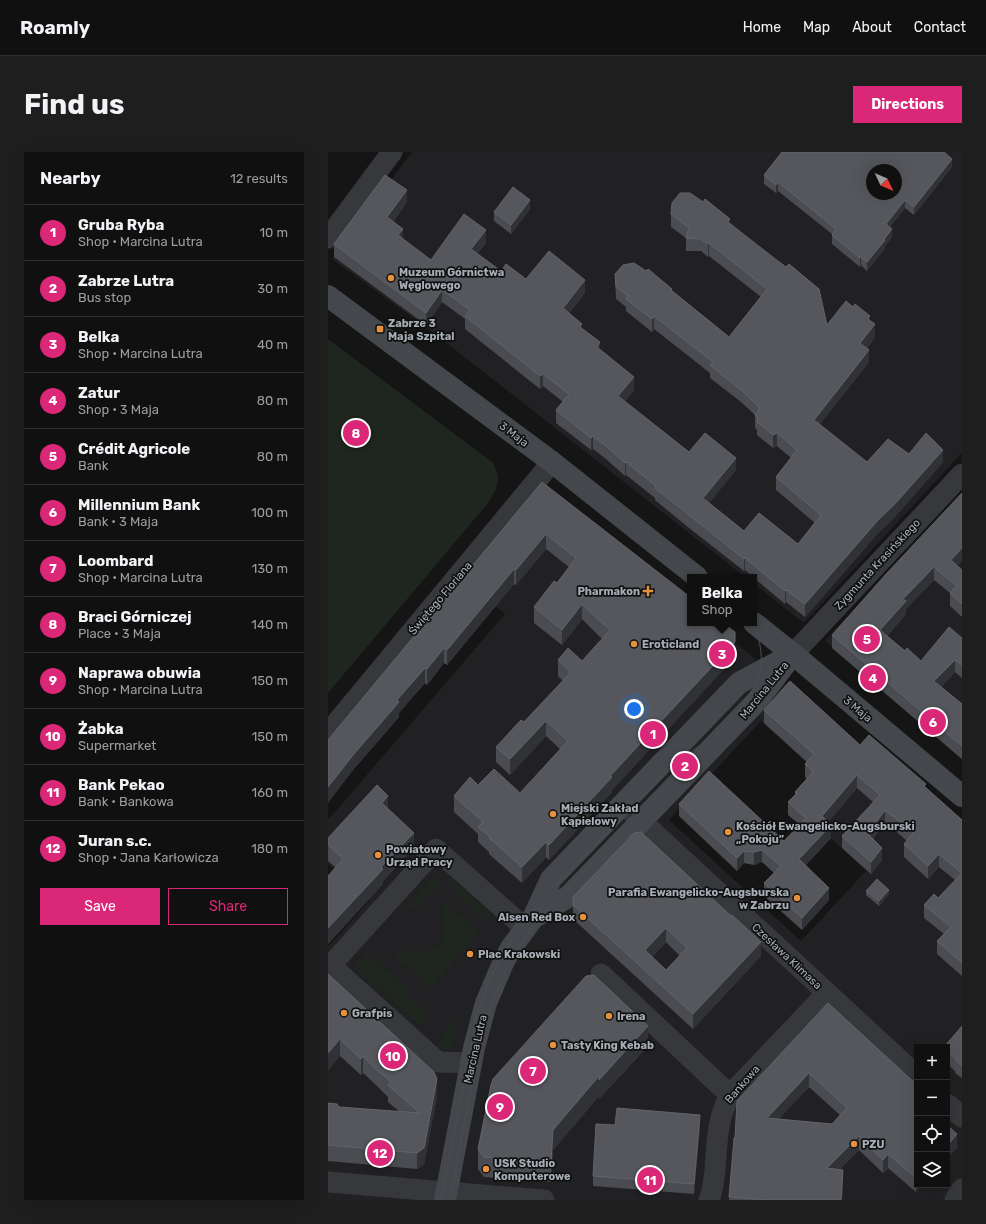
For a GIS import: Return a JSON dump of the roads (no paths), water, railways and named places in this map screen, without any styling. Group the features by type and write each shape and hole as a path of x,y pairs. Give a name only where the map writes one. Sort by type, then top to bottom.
{"street":[{"path":"328,238 392,152"},
{"name":"3 Maja","path":"328,296 552,462 693,574"},
{"name":"Świętego Floriana","path":"328,733 552,462"},
{"name":"Zygmunta Krasińskiego","path":"793,654 962,474"},
{"name":"3 Maja","path":"757,624 962,796"},
{"name":"Marcina Lutra","path":"446,1196 471,1063 482,1016 503,963 529,923 551,879 739,684 793,654"},
{"name":"Marcina Lutra","path":"529,923 569,896 757,701 793,654"},
{"name":"Czesława Klimasa","path":"623,804 914,1073"},
{"path":"471,1063 438,1062 329,964 436,849 529,923"},
{"path":"601,974 730,1095"},
{"name":"Bankowa","path":"709,1200 713,1186 719,1124 724,1106 730,1095 827,993"},
{"path":"950,1107 962,1118"},
{"path":"328,1182 446,1196 544,1200"},
{"path":"954,1200 962,1189"}],"tram line":[{"path":"328,291 554,459 699,574"},
{"path":"450,1200 470,1092 487,1018 504,974 515,953 529,932 546,911 743,705 756,684 760,672 761,649 758,636 753,626"},
{"path":"441,1200 477,1014 489,982 503,954 520,927 541,900 664,774 697,747"}],"place":[{"name":"Muzeum Górnictwa Węglowego","path":"391,278"},
{"name":"Zabrze 3 Maja Szpital","path":"380,329"},
{"name":"Braci Górniczej","path":"356,433"},
{"name":"Pharmakon","path":"648,591"},
{"name":"Crédit Agricole","path":"867,639"},
{"name":"Eroticland","path":"634,644"},
{"name":"Belka","path":"722,654"},
{"name":"Zatur","path":"873,678"},
{"name":"Millennium Bank","path":"933,722"},
{"name":"Gruba Ryba","path":"653,734"},
{"name":"Zabrze Lutra","path":"685,766"},
{"name":"Miejski Zakład Kąpielowy","path":"553,814"},
{"name":"Kościół Ewangelicko-Augsburski „Pokoju”","path":"728,832"},
{"name":"Powiatowy Urząd Pracy","path":"378,855"},
{"name":"Parafia Ewangelicko-Augsburska w Zabrzu","path":"797,898"},
{"name":"Alsen Red Box","path":"583,917"},
{"name":"Plac Krakowski","path":"470,954"},
{"name":"Grafpis","path":"344,1013"},
{"name":"Irena","path":"609,1016"},
{"name":"Tasty King Kebab","path":"553,1045"},
{"name":"Żabka","path":"393,1056"},
{"name":"Loombard","path":"533,1071"},
{"name":"Naprawa obuwia","path":"500,1107"},
{"name":"PZU","path":"854,1144"},
{"name":"Juran s.c.","path":"380,1153"},
{"name":"USK Studio Komputerowe","path":"486,1169"},
{"name":"Bank Pekao","path":"650,1180"}]}
